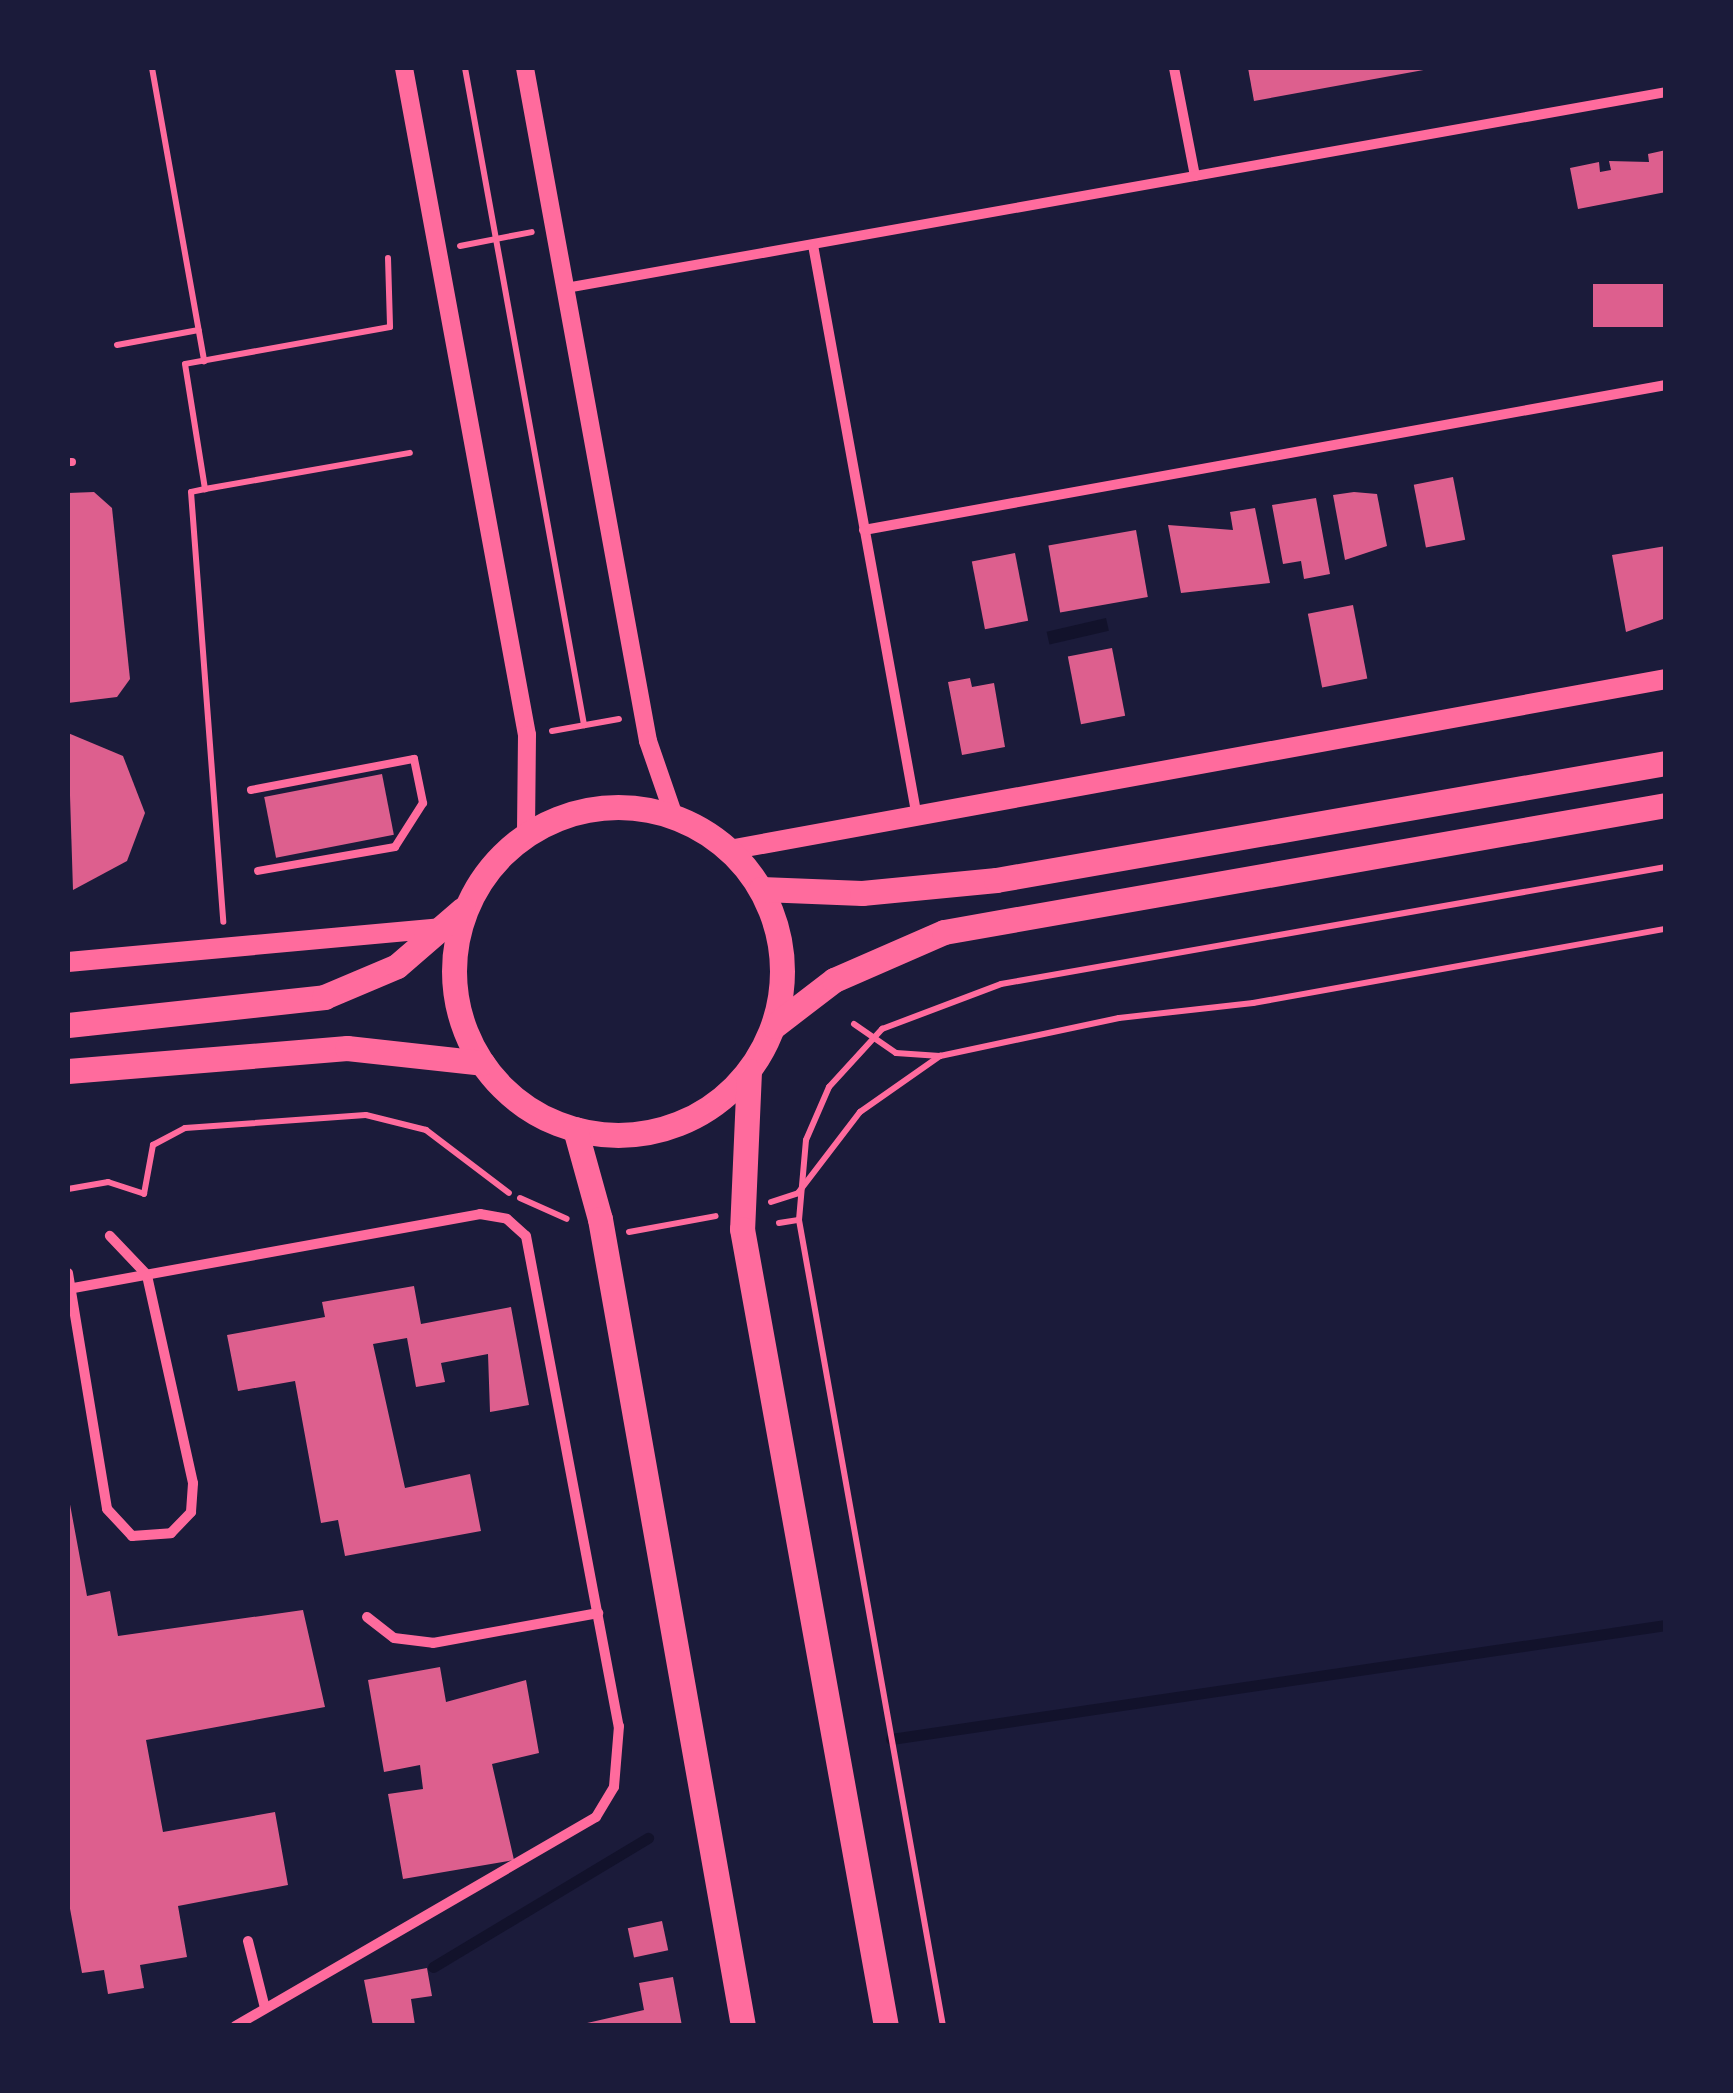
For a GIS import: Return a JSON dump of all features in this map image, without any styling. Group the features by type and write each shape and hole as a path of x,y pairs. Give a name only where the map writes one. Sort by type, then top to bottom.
{"main road":[{"path":"729,850 1666,679"},
{"path":"761,889 862,893 996,880 1666,763"},
{"path":"774,1026 868,962 957,929 1666,804"},
{"path":"68,1026 324,997 397,966 447,928 526,836 597,808 674,816 729,850 761,889 783,963 774,1026 749,1071 711,1106 665,1129 576,1130 528,1108 482,1063 454,979 468,904"},
{"path":"68,962 447,928"},
{"path":"68,1072 347,1048 482,1063"},
{"path":"749,1071 742,1230 886,2026"},
{"path":"576,1130 600,1219 744,2026"}],"street":[{"path":"404,68 526,736 526,836"},
{"path":"525,68 643,714 674,816"},
{"path":"1174,68 1194,176"},
{"path":"566,288 1666,92"},
{"path":"812,245 917,818"},
{"path":"864,530 1666,385"},
{"path":"68,1289 480,1214 507,1219 526,1236 622,1756 596,1817 235,2026"},
{"path":"68,1273 106,1509 121,1530 157,1538 182,1524 194,1497 147,1274 110,1236"},
{"path":"367,1616 394,1638 434,1643 598,1613"},
{"path":"248,1941 265,2008"}],"lane":[{"path":"251,790 414,759 424,804 396,846 258,871"}],"path":[{"path":"152,68 204,361"},
{"path":"465,68 584,725"},
{"path":"459,246 532,232"},
{"path":"205,489 185,364 390,327 388,258"},
{"path":"117,344 199,330"},
{"path":"225,948 191,492 410,453"},
{"path":"526,736 643,714"},
{"path":"943,2026 799,1220 798,1193 816,1114 870,1039 925,1008 1056,971 1666,867"},
{"path":"854,1024 896,1054 940,1056 1666,929"},
{"path":"761,1205 798,1193 860,1112 940,1056"},
{"path":"68,1189 108,1182 144,1194 153,1146 185,1128 366,1115 426,1130 478,1177 564,1214"},
{"path":"631,1231 720,1215"},
{"path":"779,1223 799,1220"}],"shaded area":[{"path":"1106,618 1109,631 1049,644 1047,632"}],"building":[{"path":"1248,68 1428,68 1429,69 1254,101"},
{"path":"1666,150 1666,192 1578,209 1570,168 1599,162 1600,172 1611,170 1609,161 1649,162 1648,154"},
{"path":"1593,284 1666,284 1666,327 1593,327"},
{"path":"1453,477 1465,540 1426,547 1414,485"},
{"path":"94,492 112,508 130,679 117,697 68,703 68,493"},
{"path":"1377,494 1387,546 1345,560 1333,495"},
{"path":"1316,498 1330,574 1304,579 1301,561 1283,564 1272,505"},
{"path":"1255,508 1270,583 1181,593 1168,525 1233,530 1230,512"},
{"path":"1136,530 1148,597 1060,612 1048,545"},
{"path":"1666,546 1666,618 1626,632 1612,555"},
{"path":"1015,553 1028,621 985,629 972,561"},
{"path":"1353,605 1367,679 1322,687 1308,614"},
{"path":"1112,648 1125,716 1081,724 1068,657"},
{"path":"970,678 972,687 994,683 1005,747 962,755 948,682"},
{"path":"68,733 123,756 145,813 127,861 73,890"},
{"path":"382,774 394,835 276,858 264,797"},
{"path":"414,1286 421,1324 511,1307 529,1405 490,1412 488,1354 441,1363 445,1382 416,1387 407,1338 373,1344 405,1488 470,1474 481,1531 345,1556 338,1520 321,1523 295,1381 238,1391 227,1335 325,1317 322,1302"},
{"path":"69,1499 87,1596 110,1591 118,1636 303,1610 325,1707 146,1740 163,1832 275,1812 288,1885 178,1906 187,1957 140,1965 144,1988 108,1994 104,1970 82,1973 68,1898"},
{"path":"440,1667 446,1702 526,1680 539,1753 492,1764 514,1860 403,1879 388,1794 423,1789 420,1765 384,1772 368,1680"},
{"path":"662,1921 668,1950 634,1958 628,1928"},
{"path":"427,1968 432,1996 411,1999 415,2025 373,2026 364,1980"},
{"path":"673,1977 682,2026 574,2026 644,2010 639,1983"}],"waterway":[{"path":"891,1739 1666,1625"},
{"path":"433,1967 648,1838"}]}
